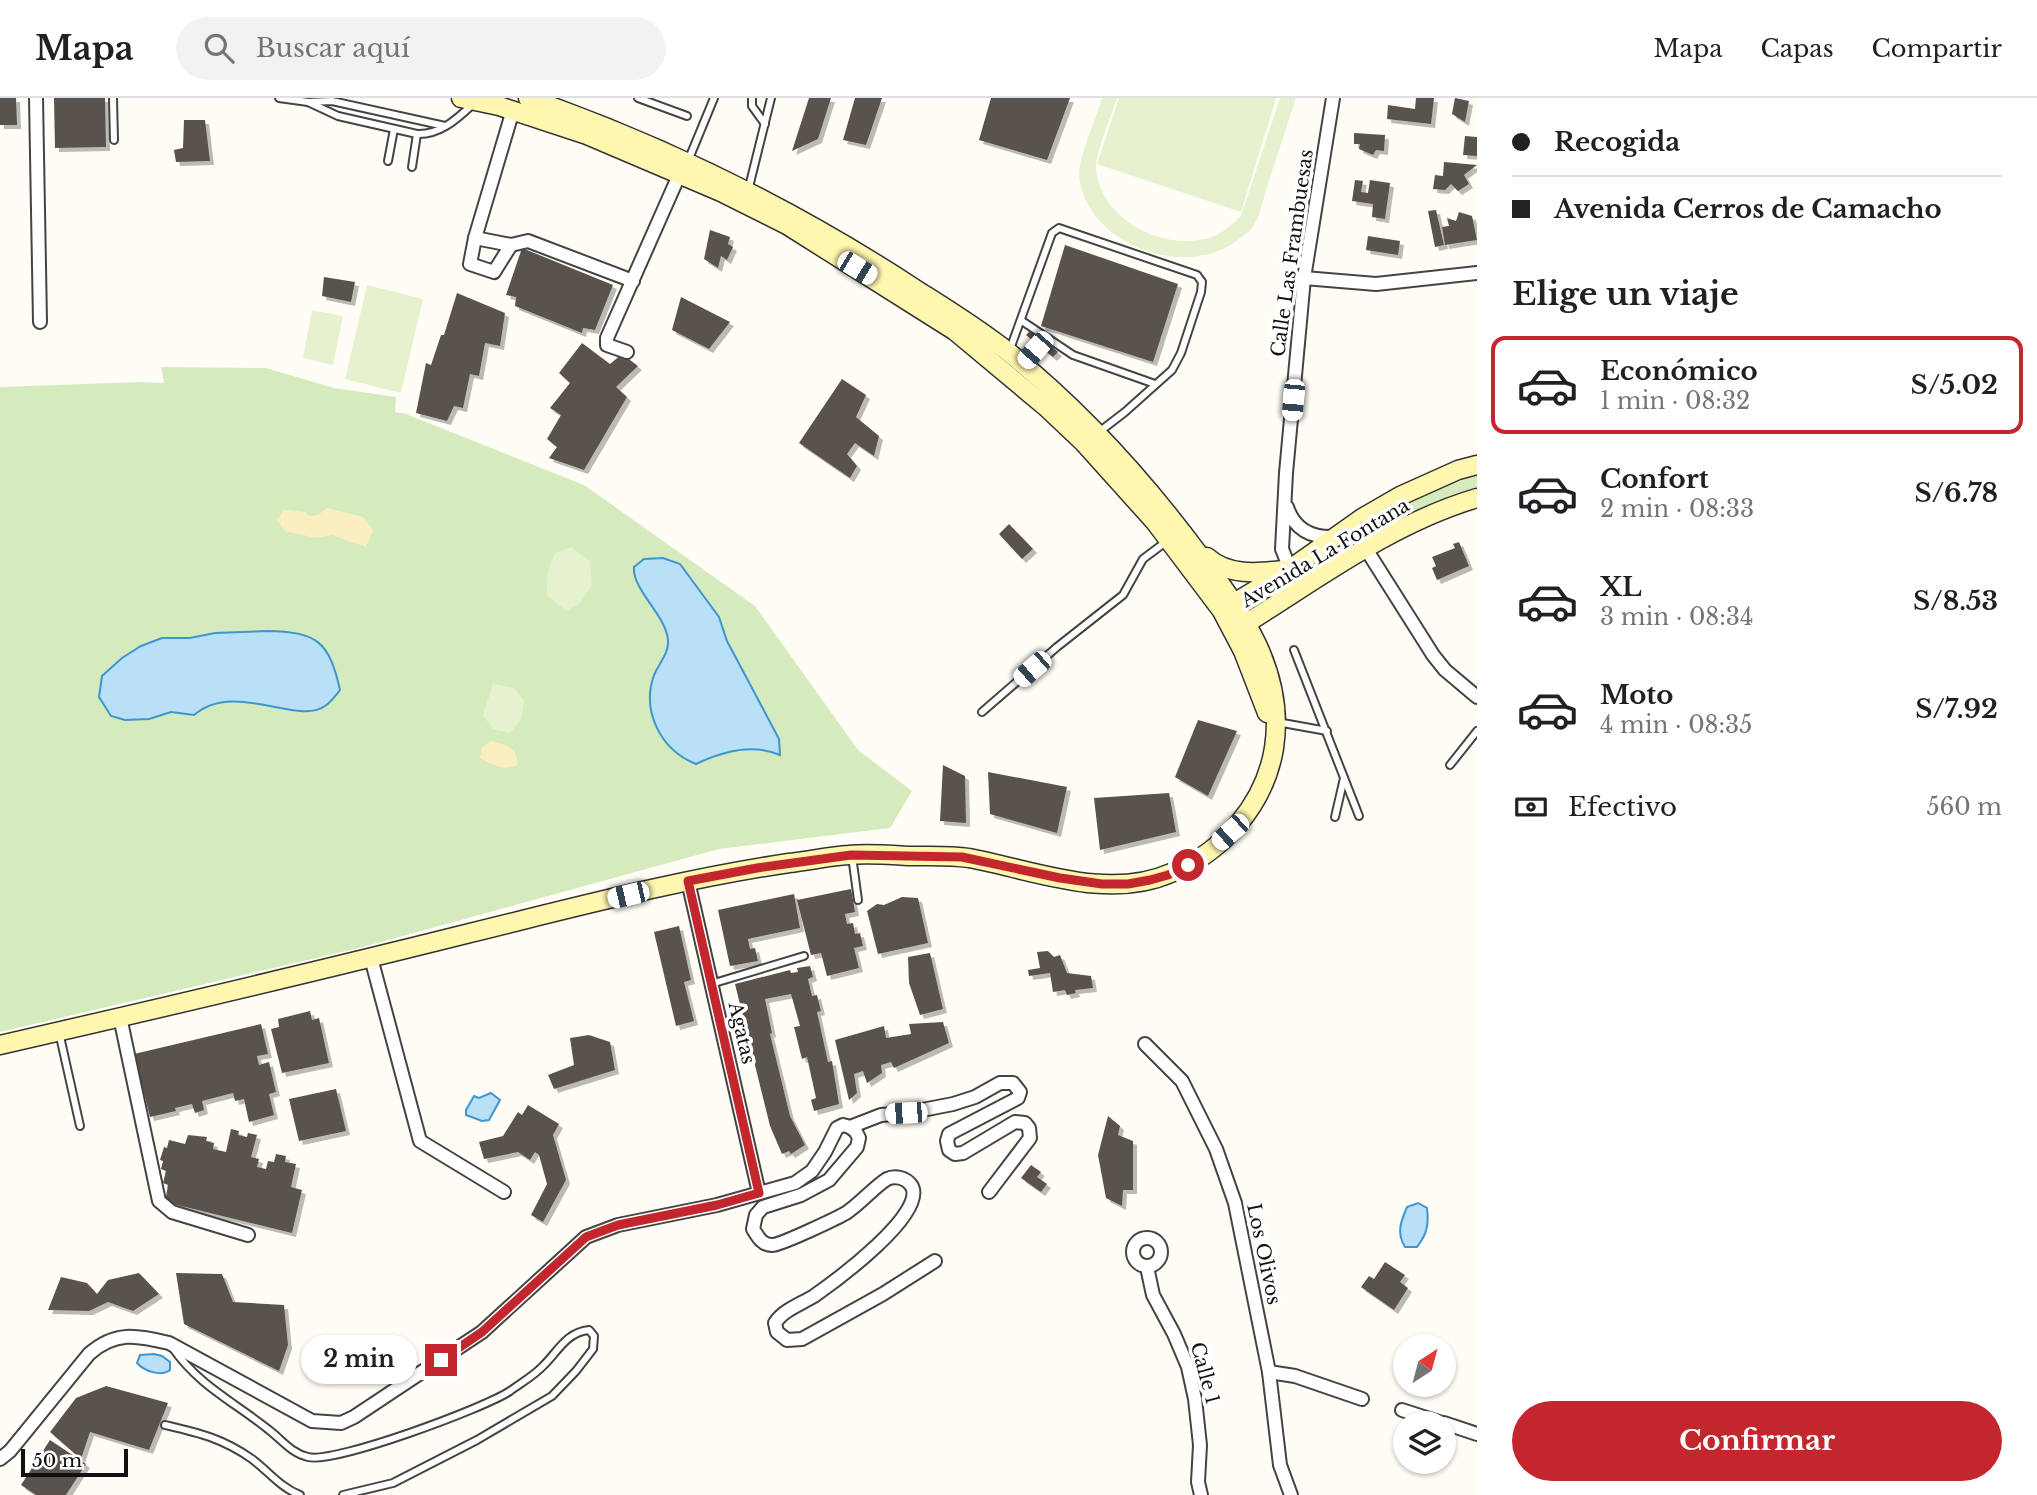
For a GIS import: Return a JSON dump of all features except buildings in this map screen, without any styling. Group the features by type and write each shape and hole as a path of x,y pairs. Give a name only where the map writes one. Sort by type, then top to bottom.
{"main road":[{"path":"528,98 597,123 684,167 787,225 956,331 1084,443 1228,606"},
{"path":"0,1045 688,881 757,868 851,855 962,857 1102,884 1128,884 1150,880 1168,875 1210,851 1246,815 1260,794 1270,770 1274,727 1275,703 1267,668 1187,539 1131,469 1016,358 980,331 858,251 748,192 684,167 513,110 468,99"},
{"name":"Avenida La Fontana","path":"1228,606 1290,569 1362,518 1400,496 1477,465"},
{"name":"Avenida La Fontana","path":"1240,627 1366,548 1436,513 1477,498"},
{"path":"1187,539 1224,569 1290,569"}],"street":[{"path":"36,98 40,322"},
{"name":"Calle Las Frambuesas","path":"1290,569 1282,549 1304,278 1333,98"},
{"path":"511,245 497,270 492,273 470,264 513,110"},
{"path":"628,352 607,345 607,338 684,167"},
{"path":"475,239 511,245 528,241 633,281"},
{"path":"1304,278 1376,284 1477,273"},
{"path":"1285,498 1293,520 1301,529 1323,538 1335,537"},
{"path":"1366,548 1433,655 1445,670 1477,697"},
{"name":"Agatas","path":"688,881 759,1193"},
{"path":"371,958 420,1141 504,1192"},
{"path":"120,1017 159,1201 172,1212 248,1235"},
{"name":"Los Olivos","path":"1145,1044 1182,1081 1216,1149 1235,1203 1269,1372 1280,1465 1290,1495"},
{"path":"850,1127 881,1115 953,1104 975,1097 1000,1083 1013,1083 1020,1092 1018,1098 949,1134 947,1141 948,1150 955,1154 963,1153 1016,1122 1029,1128 1030,1138 989,1192"},
{"path":"0,1459 10,1451 89,1354 101,1343 118,1337 133,1336 169,1343 312,1421 341,1423 482,1332 586,1237 618,1225 717,1205 795,1183 812,1171 837,1128 843,1125 856,1132 859,1138 857,1147 829,1180 802,1195 763,1207 756,1214 753,1229 760,1240 771,1245 785,1242 845,1214 888,1178 904,1178 911,1183 913,1200 891,1232 861,1261 779,1317 775,1323 777,1332 787,1340 802,1339 883,1294 934,1261"},
{"name":"Calle 1","path":"1147,1267 1153,1295 1188,1367 1200,1445 1198,1482 1201,1495"},
{"path":"1269,1372 1295,1376 1362,1399"},
{"path":"1456,1427 1477,1434"}],"lane":[{"path":"113,98 114,140"},
{"path":"279,98 308,102 332,101 445,126"},
{"path":"638,98 656,101 687,116"},
{"path":"684,167 715,98"},
{"path":"752,98 752,106 765,124"},
{"path":"748,192 771,98"},
{"path":"308,102 338,116 417,134 428,134 459,117 468,99"},
{"path":"388,161 394,128"},
{"path":"412,167 417,134"},
{"path":"1016,358 1022,321 1052,233 1059,228 1196,275 1202,282 1201,292 1181,353 1172,370 1097,434"},
{"path":"1022,321 1043,341 1073,355 1155,384"},
{"path":"1016,358 1043,341"},
{"path":"982,712 1057,647 1123,595 1143,559 1169,540"},
{"path":"1294,650 1359,816"},
{"path":"1274,727 1327,731"},
{"path":"1450,765 1477,731"},
{"path":"1335,817 1345,776"},
{"path":"851,855 858,900"},
{"path":"711,984 804,956"},
{"path":"59,1031 80,1126"},
{"path":"169,1343 186,1368 210,1388 269,1430 294,1452 310,1458 330,1457 413,1432 507,1393 543,1367 560,1345 574,1334 589,1330 594,1336 593,1349 552,1395 477,1440 393,1483 343,1495"},
{"path":"165,1425 214,1437 251,1459 289,1491 300,1495"}],"green space":[{"path":"1102,98 1117,98 1096,164 1101,189 1110,204 1123,218 1155,236 1191,241 1218,234 1241,216 1280,98 1296,98 1260,213 1251,229 1216,252 1192,257 1166,256 1141,249 1118,237 1099,220 1085,199 1079,175"},
{"path":"1119,98 1276,98 1241,212 1097,164"},
{"path":"367,285 423,299 401,393 345,379"},
{"path":"312,310 343,316 333,365 303,358"},
{"path":"161,367 266,368 334,388 396,397 395,412 584,485 755,606 858,750 912,791 890,828 719,849 359,948 0,1032 0,387 164,383"},
{"path":"1477,475 1477,492 1266,605 1258,596 1354,530 1429,492"},
{"path":"571,547 590,561 592,585 580,603 566,611 547,595 548,571 555,553"},
{"path":"493,684 514,688 524,701 521,720 510,733 493,729 483,715"}],"sand":[{"path":"327,508 363,517 373,530 366,547 332,535 316,538 285,531 277,520 284,510 306,512 309,516 318,515"},
{"path":"490,741 506,745 513,750 518,765 499,767 480,758 482,748"}],"water":[{"path":"663,558 680,564 719,617 727,641 779,739 780,755 770,751 737,750 696,764 673,749 657,728 650,703 651,689 654,675 667,650 668,640 662,621 638,585 634,567 644,559"},
{"path":"267,631 309,637 325,650 336,673 340,690 325,706 313,711 299,711 246,702 228,702 210,705 194,715 171,712 149,719 125,720 111,716 99,697 102,676 141,646 162,638"},
{"path":"491,1093 500,1100 489,1120 482,1121 466,1115 474,1096 479,1098"},
{"path":"1418,1203 1427,1208 1426,1229 1417,1247 1405,1247 1400,1232 1401,1222 1407,1207"},
{"path":"154,1354 170,1362 170,1370 153,1372 137,1363 140,1355"}],"route":[{"path":"441,1360 482,1332 586,1237 618,1225 717,1205 759,1193 688,881 851,855 962,857 1102,884 1128,884 1150,880 1188,865"}]}
